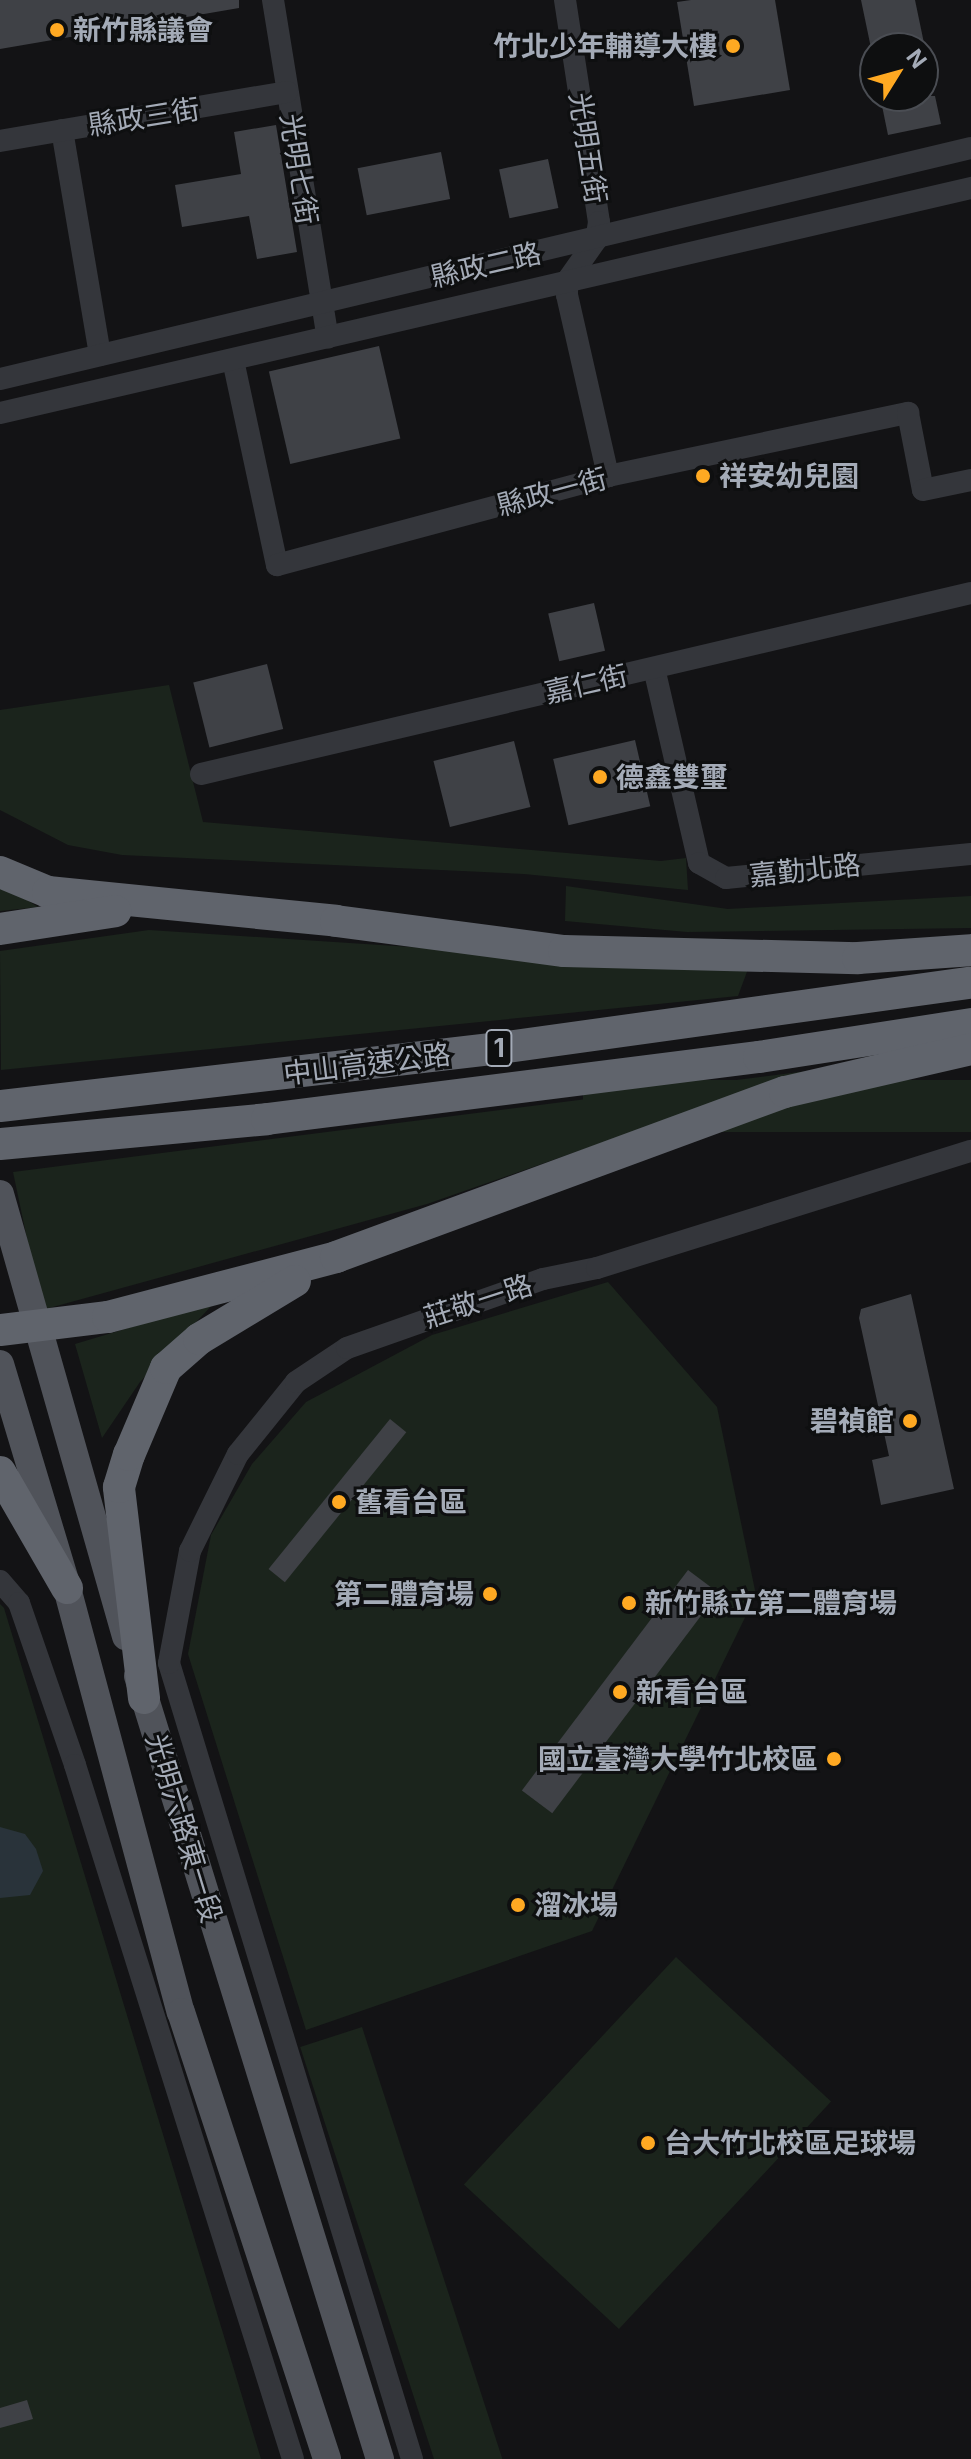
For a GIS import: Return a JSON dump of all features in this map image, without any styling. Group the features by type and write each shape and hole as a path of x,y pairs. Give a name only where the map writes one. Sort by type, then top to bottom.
{"highway":[{"path":"0,872 48,892 155,905 259,912 564,951 858,958 971,950"},
{"path":"0,929 155,905"},
{"name":"中山高速公路","path":"13,1105 500,1048 971,983"},
{"name":"中山高速公路","path":"0,1144 267,1119 759,1057 971,1024"},
{"path":"0,1330 38,1327 189,1299 336,1257 724,1112 859,1072 971,1049"},
{"path":"144,1698 119,1487 148,1407 166,1368 199,1339 336,1257"},
{"path":"0,1472 67,1588"}],"main road":[{"name":"光明六路東一段","path":"0,1194 144,1698 380,2459"},
{"name":"光明六路東一段","path":"0,1364 67,1588 181,2012 327,2459"}],"street":[{"name":"光明七街","path":"273,0 320,304 328,338"},
{"name":"光明五街","path":"565,0 599,222 596,240 567,281"},
{"name":"縣政三街","path":"0,141 287,92"},
{"path":"62,130 100,355"},
{"name":"縣政二路","path":"0,379 596,240 971,148"},
{"name":"縣政二路","path":"0,413 971,188"},
{"path":"567,281 608,476"},
{"name":"縣政一街","path":"233,360 277,565 608,476 908,413 923,490 971,480"},
{"name":"嘉仁街","path":"201,774 971,593"},
{"name":"嘉勤北路","path":"654,668 699,863 726,878 971,854"},
{"name":"莊敬一路","path":"169,1663 190,1551 238,1454 296,1382 347,1348 543,1279 597,1268 971,1151"},
{"path":"0,1581 19,1603 75,1765 293,2459"},
{"name":"光明六路東一段","path":"169,1663 412,2459"},
{"path":"172,2078 181,2012"}],"shaded area":[{"path":"169,685 203,822 661,861 686,858 688,890 524,874 122,855 68,845 0,810 0,710"},
{"path":"0,883 38,907 0,911"},
{"path":"566,886 728,909 971,896 971,928 687,932 565,921"},
{"path":"149,930 748,969 738,996 1,1070 0,951"},
{"path":"807,1071 427,1204 42,1310 13,1172"},
{"path":"583,1080 971,1080 971,1132 583,1132"},
{"path":"608,1282 717,1407 756,1595 592,1931 306,2030 188,1654 211,1535 252,1464 306,1402 432,1335"},
{"path":"215,1302 140,1382 102,1438 75,1344"},
{"path":"0,1604 4,1608 261,2459 0,2459"},
{"path":"0,1827 25,1834 36,1849 43,1871 30,1895 0,1898"},
{"name":"台大竹北校區足球場","path":"676,1957 831,2102 619,2329 464,2184"},
{"path":"362,2027 502,2459 434,2459 300,2047"}],"building":[{"name":"新竹縣議會","path":"0,0 239,0 239,8 0,49"},
{"name":"竹北少年輔導大樓","path":"775,0 790,90 694,106 677,2"},
{"path":"861,0 915,0 922,32 868,32"},
{"path":"883,112 938,112 941,124 888,135"},
{"path":"276,125 297,252 257,259 249,216 182,227 175,185 241,174 234,132"},
{"path":"441,152 450,199 367,215 358,168"},
{"path":"548,159 558,208 509,218 499,169"},
{"path":"379,346 400,439 290,464 269,371"},
{"path":"594,603 605,651 559,661 548,614"},
{"path":"267,664 283,729 209,747 193,682"},
{"name":"德鑫雙璽","path":"635,740 650,806 568,825 553,759"},
{"path":"514,741 530,807 450,827 433,761"},
{"name":"碧禎館","path":"911,1294 954,1489 881,1505 872,1460 889,1456 859,1318 861,1309"},
{"name":"舊看台區","path":"390,1419 406,1432 285,1582 269,1569"},
{"name":"新看台區","path":"688,1570 718,1593 552,1813 522,1790"},
{"path":"27,2400 33,2419 0,2428 0,2408"}],"place":[{"name":"新竹縣議會","path":"57,30"},
{"name":"竹北少年輔導大樓","path":"733,46"},
{"name":"祥安幼兒園","path":"703,476"},
{"name":"德鑫雙璽","path":"600,777"},
{"name":"碧禎館","path":"910,1421"},
{"name":"舊看台區","path":"339,1502"},
{"name":"第二體育場","path":"490,1594"},
{"name":"新竹縣立第二體育場","path":"629,1603"},
{"name":"新看台區","path":"620,1692"},
{"name":"國立臺灣大學竹北校區","path":"834,1759"},
{"name":"溜冰場","path":"518,1905"},
{"name":"台大竹北校區足球場","path":"648,2143"}]}
